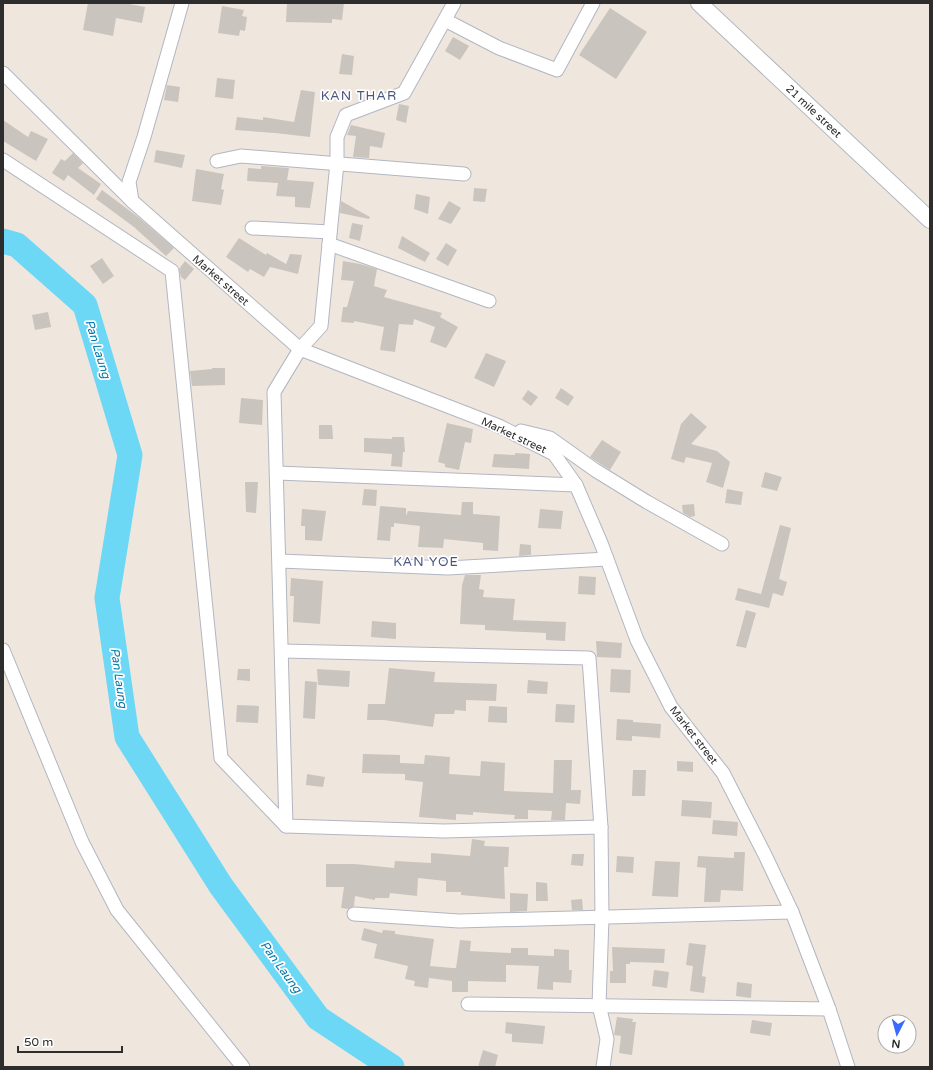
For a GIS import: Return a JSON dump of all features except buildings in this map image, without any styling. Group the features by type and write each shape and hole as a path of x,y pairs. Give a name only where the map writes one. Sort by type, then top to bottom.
{"street":[{"path":"132,201 129,182 144,137 182,3"},
{"path":"286,826 280,561 274,392 300,349 321,326 337,163 337,137 346,115 404,93 454,3"},
{"path":"445,20 499,48 557,70 593,3"},
{"name":"21 mile street","path":"699,3 930,220"},
{"name":"Market street","path":"4,75 132,201 300,349 500,426 554,454 576,485 607,559 636,640 671,707 724,773 792,912 829,1009 848,1067"},
{"path":"217,161 241,156 464,174"},
{"path":"3,160 172,271 221,758 286,826 444,831 601,827"},
{"path":"252,228 329,238 489,301"},
{"path":"500,426 550,438 595,470 647,502 722,544"},
{"path":"277,473 576,485"},
{"path":"280,561 448,568 607,559"},
{"path":"3,650 82,842 117,910 242,1067"},
{"path":"282,651 589,658 601,827 602,918 599,1005 607,1039 603,1067"},
{"path":"354,914 459,921 792,912"},
{"path":"468,1004 829,1009"}],"waterway":[{"name":"Pan Laung","path":"3,241 17,245 85,305 130,455 107,598 127,737 221,886 318,1018 392,1067"}],"district":[{"name":"KAN THAR","path":"359,95"},
{"name":"KAN YOE","path":"426,561"}]}
